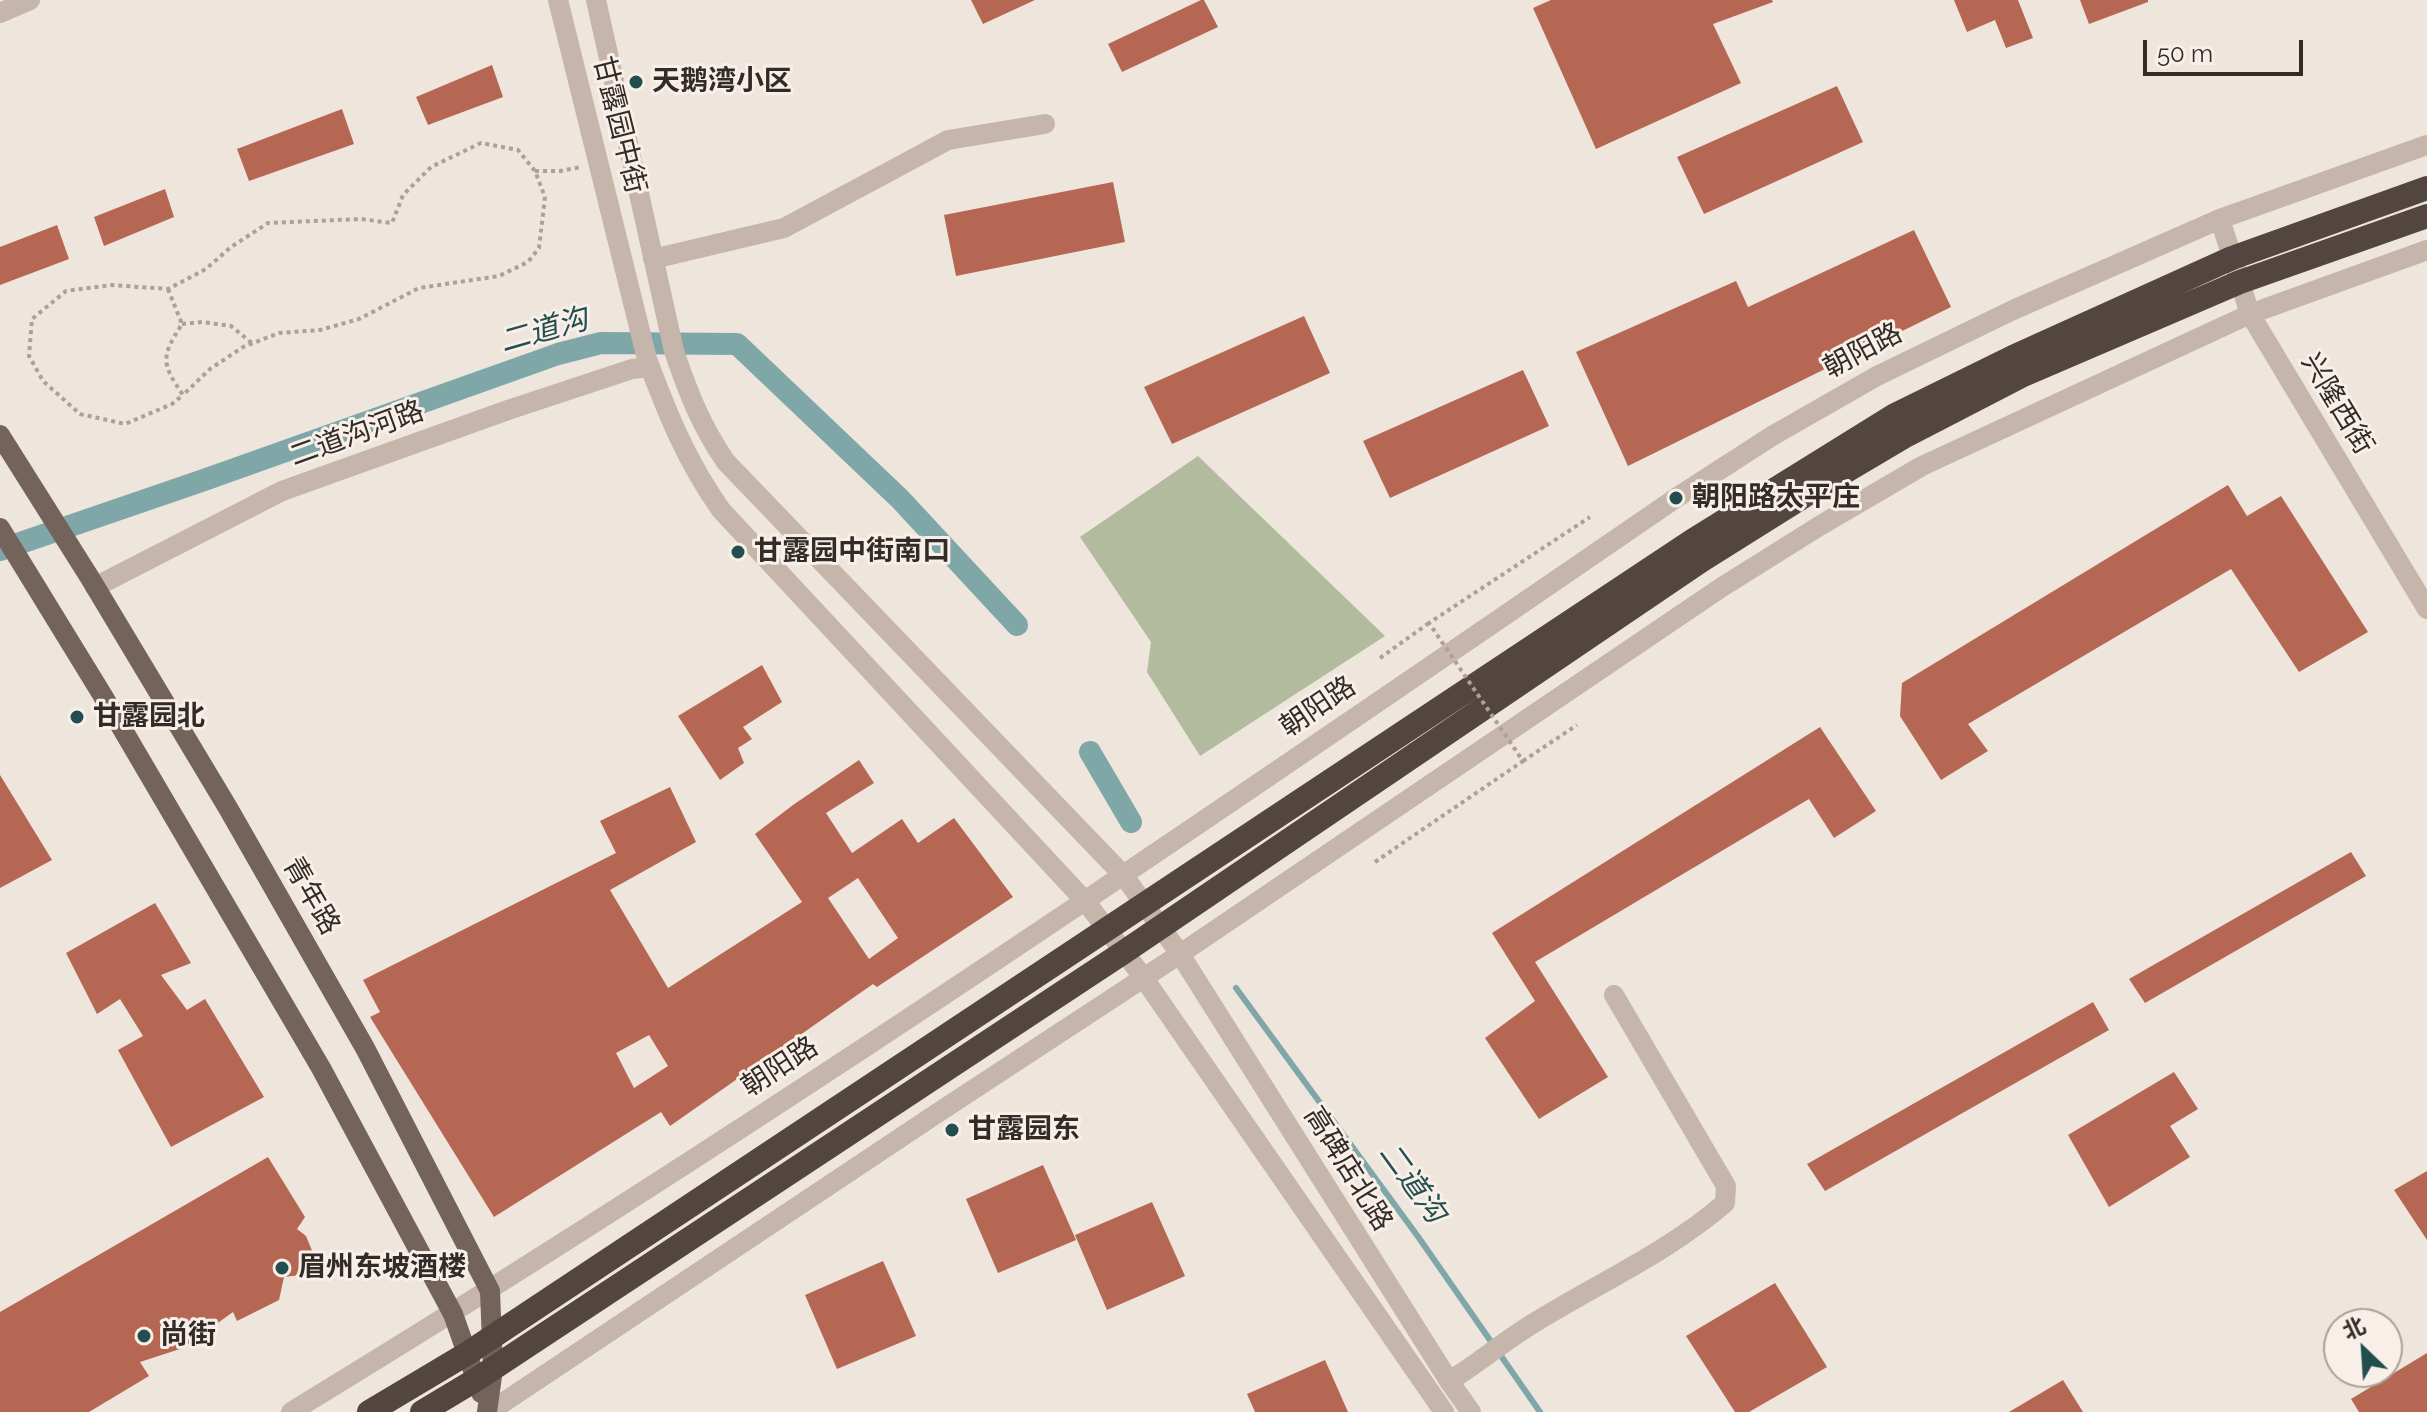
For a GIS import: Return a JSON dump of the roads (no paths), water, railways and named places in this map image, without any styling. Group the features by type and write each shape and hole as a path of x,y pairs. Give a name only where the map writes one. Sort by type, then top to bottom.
{"highway":[{"path":"369,1412 468,1353 1692,541 1895,415 2013,357 2232,258 2427,188"},
{"path":"422,1412 485,1374 1124,952 1702,560 1804,496 1907,435 2021,376 2240,282 2427,216"}],"main road":[{"name":"青年路","path":"0,435 93,582 228,808 365,1048 490,1291 491,1337 485,1374 488,1412"},
{"name":"青年路","path":"0,528 321,1068 453,1314 468,1353 485,1374"}],"street":[{"path":"0,13 30,0"},
{"name":"甘露园中街","path":"558,0 649,363"},
{"name":"甘露园中街","path":"596,0 674,351 701,422 726,462 1124,876"},
{"path":"653,259 784,228 948,140 1045,124"},
{"name":"朝阳路","path":"291,1412 490,1291 1086,902 1676,498 1772,436 1877,376 2013,310 2220,219 2427,145"},
{"name":"兴隆西街","path":"2220,219 2250,314 2427,609"},
{"path":"488,1412 1180,954 1695,604 1821,525 1922,466 2250,314 2427,250"},
{"name":"高碑店北路","path":"649,363 682,447 721,510 1086,902 1143,977 1444,1412"},
{"name":"二道沟河路","path":"93,582 282,491 649,363"},
{"name":"高碑店北路","path":"1124,876 1180,954 1471,1412"},
{"path":"1449,1381 1525,1329 1697,1227 1725,1203 1726,1186 1614,995"}],"waterway":[{"name":"二道沟","path":"0,550 558,354 601,343 737,344 900,499 1017,625"},
{"name":"二道沟","path":"1090,752 1131,822"},
{"name":"二道沟","path":"1236,988 1419,1238 1540,1412"}],"place":[{"name":"天鹅湾小区","path":"636,82"},
{"name":"朝阳路太平庄","path":"1676,498"},
{"name":"甘露园中街南口","path":"738,552"},
{"name":"甘露园北","path":"77,717"},
{"name":"甘露园东","path":"952,1130"},
{"name":"眉州东坡酒楼","path":"282,1268"},
{"name":"尚街","path":"144,1336"}]}
